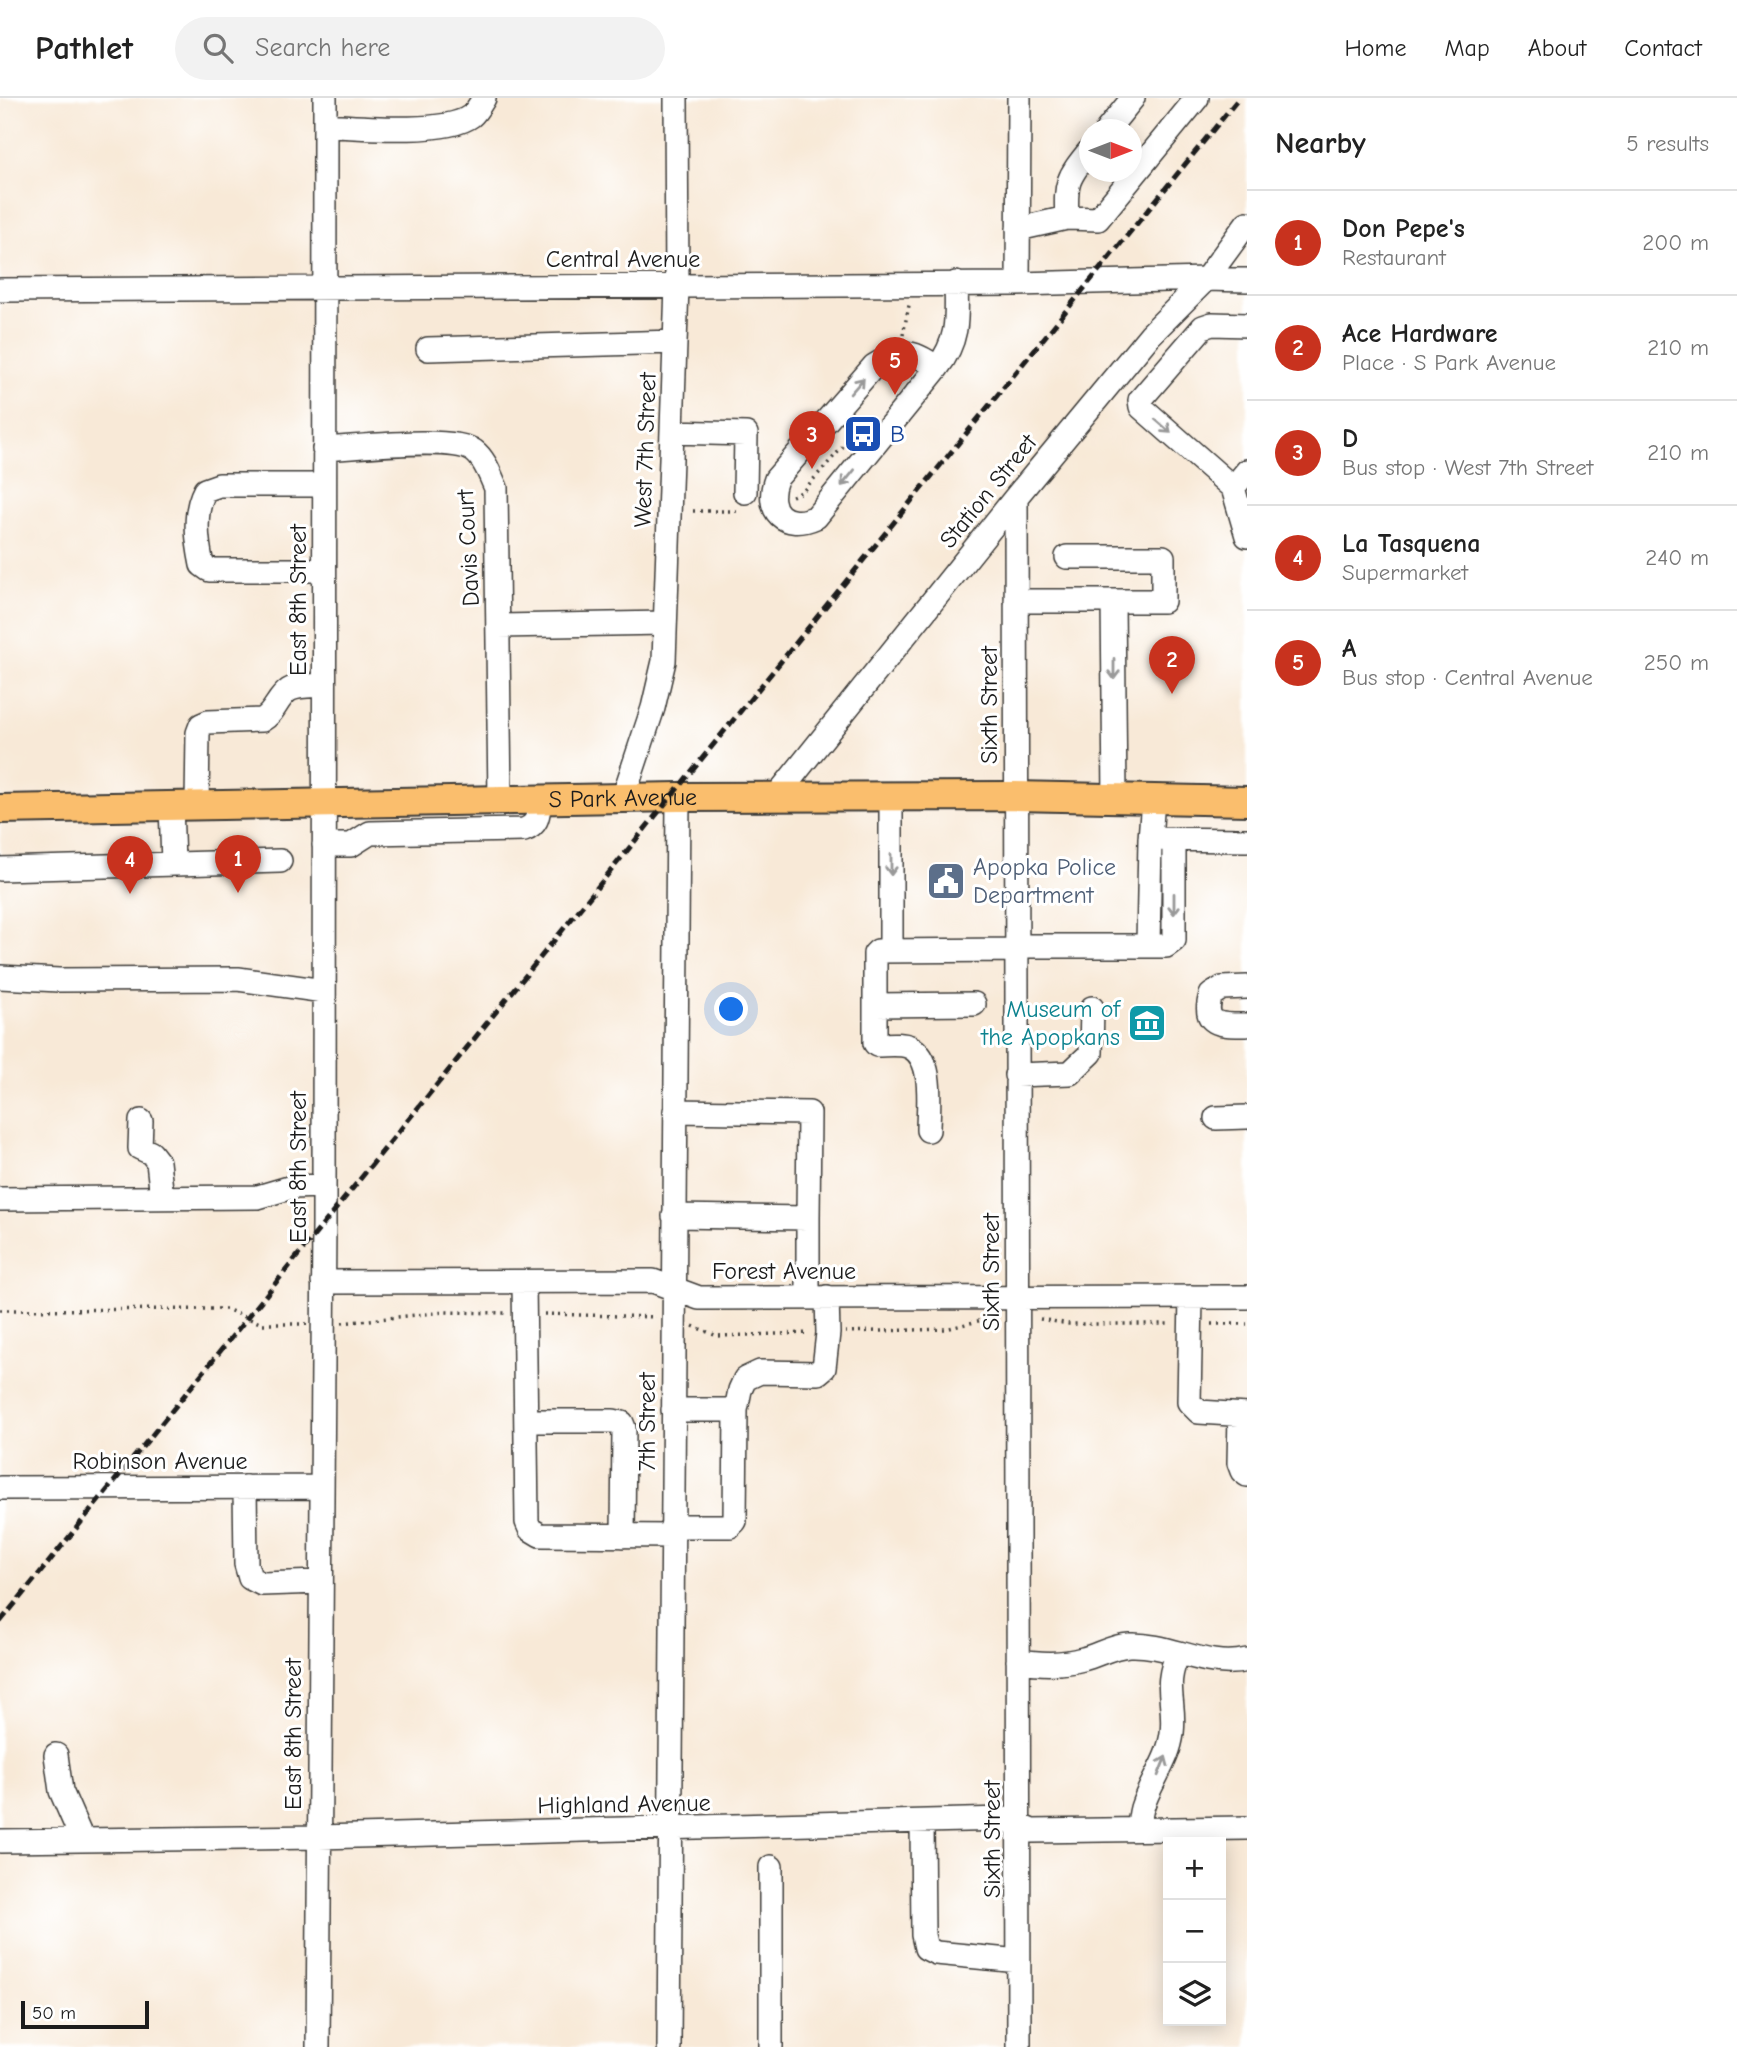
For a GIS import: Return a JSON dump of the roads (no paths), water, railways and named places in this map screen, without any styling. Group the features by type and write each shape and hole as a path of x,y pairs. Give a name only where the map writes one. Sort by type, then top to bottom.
{"main road":[{"name":"S Park Avenue","path":"0,809 678,797 1015,796 1247,801"}],"street":[{"name":"East 8th Street","path":"318,2047 324,1186 325,98"},
{"path":"325,125 396,129 452,124 472,116 484,98"},
{"name":"West 7th Street","path":"623,798 653,708 664,661 677,286 676,98"},
{"path":"1018,98 1018,284"},
{"path":"1116,119 1133,98"},
{"path":"1018,229 1067,218 1098,219 1197,98"},
{"path":"1067,218 1066,192 1070,174 1079,163"},
{"name":"Station Street","path":"775,798 1016,497 1150,335 1206,279 1247,223"},
{"name":"Central Avenue","path":"0,290 1018,284 1206,279 1247,281"},
{"path":"937,368 920,356 912,354 889,357 874,366 776,479 772,490 773,503 780,516 790,522 803,523 816,517 937,368 949,352 955,336 956,283"},
{"path":"1247,325 1212,324 1203,327 1140,400 1141,407 1240,479 1247,536"},
{"path":"1150,335 1176,357"},
{"path":"428,349 675,342"},
{"path":"672,432 746,434 745,492"},
{"name":"Davis Court","path":"324,449 449,443 472,449 483,460 496,488 500,800"},
{"path":"324,485 219,485 205,490 199,501 197,540 202,565 209,570 324,570"},
{"name":"Sixth Street","path":"1016,497 1019,2047"},
{"path":"1016,601 1163,601 1163,557 1067,557"},
{"path":"1113,601 1115,798"},
{"path":"498,626 665,624"},
{"path":"173,863 201,725 208,722 262,720 270,716 285,693 292,688 324,685"},
{"name":"7th Street","path":"669,2047 678,797"},
{"path":"891,797 891,951"},
{"path":"1148,945 1153,799"},
{"path":"324,845 351,845 370,833 524,830 537,821 540,800"},
{"path":"413,801 414,832"},
{"path":"472,801 472,831"},
{"path":"1150,839 1247,840"},
{"path":"928,1130 927,1069 921,1057 913,1048 875,1043 875,954 878,951 1166,946 1174,940 1174,839"},
{"path":"0,869 280,861"},
{"path":"0,977 59,980 238,979 324,991"},
{"path":"1247,988 1222,988 1211,995 1208,1014 1212,1020 1223,1025 1247,1025"},
{"path":"875,1004 974,1004"},
{"path":"1016,1075 1070,1073 1082,1064 1091,1054 1092,1008"},
{"path":"524,1282 527,1522 530,1529 540,1535 623,1536 730,1526 735,1521 736,1410 745,1379 760,1373 818,1373 826,1362 828,1332 817,1297 808,1218 809,1113 675,1111"},
{"path":"1216,1118 1247,1118"},
{"path":"141,1121 141,1148 151,1153 158,1162 162,1198"},
{"path":"0,1199 258,1197 292,1187 324,1186"},
{"path":"674,1216 808,1218"},
{"name":"Forest Avenue","path":"323,1282 653,1281 699,1298 817,1297 1018,1307 1191,1297 1247,1297"},
{"path":"1191,1297 1189,1402 1199,1412 1243,1415 1239,1463 1241,1471 1247,1475"},
{"path":"673,1410 736,1410"},
{"path":"526,1421 622,1423 623,1536"},
{"path":"245,1487 246,1564 250,1578 262,1584 320,1582"},
{"name":"Robinson Avenue","path":"0,1488 321,1487"},
{"path":"1018,1661 1052,1665 1129,1645 1213,1662 1232,1664 1247,1660"},
{"path":"1138,1829 1142,1808 1161,1770 1172,1734 1169,1684 1172,1665 1179,1653"},
{"path":"55,1755 61,1791 82,1839"},
{"name":"Highland Avenue","path":"0,1841 319,1838 1004,1819 1032,1831 1247,1828"},
{"path":"922,1822 923,1935 926,1948 936,1953 1019,1961"},
{"path":"771,1867 771,2047"}],"railway":[{"path":"0,1622 1239,98"}],"place":[{"name":"A","path":"895,395"},
{"name":"B","path":"863,434"},
{"name":"D","path":"812,469"},
{"name":"Ace Hardware","path":"1172,694"},
{"name":"Apopka Police Department","path":"946,881"},
{"name":"Don Pepe's","path":"238,893"},
{"name":"La Tasquena","path":"130,894"},
{"name":"Museum of the Apopkans","path":"1147,1023"}]}
